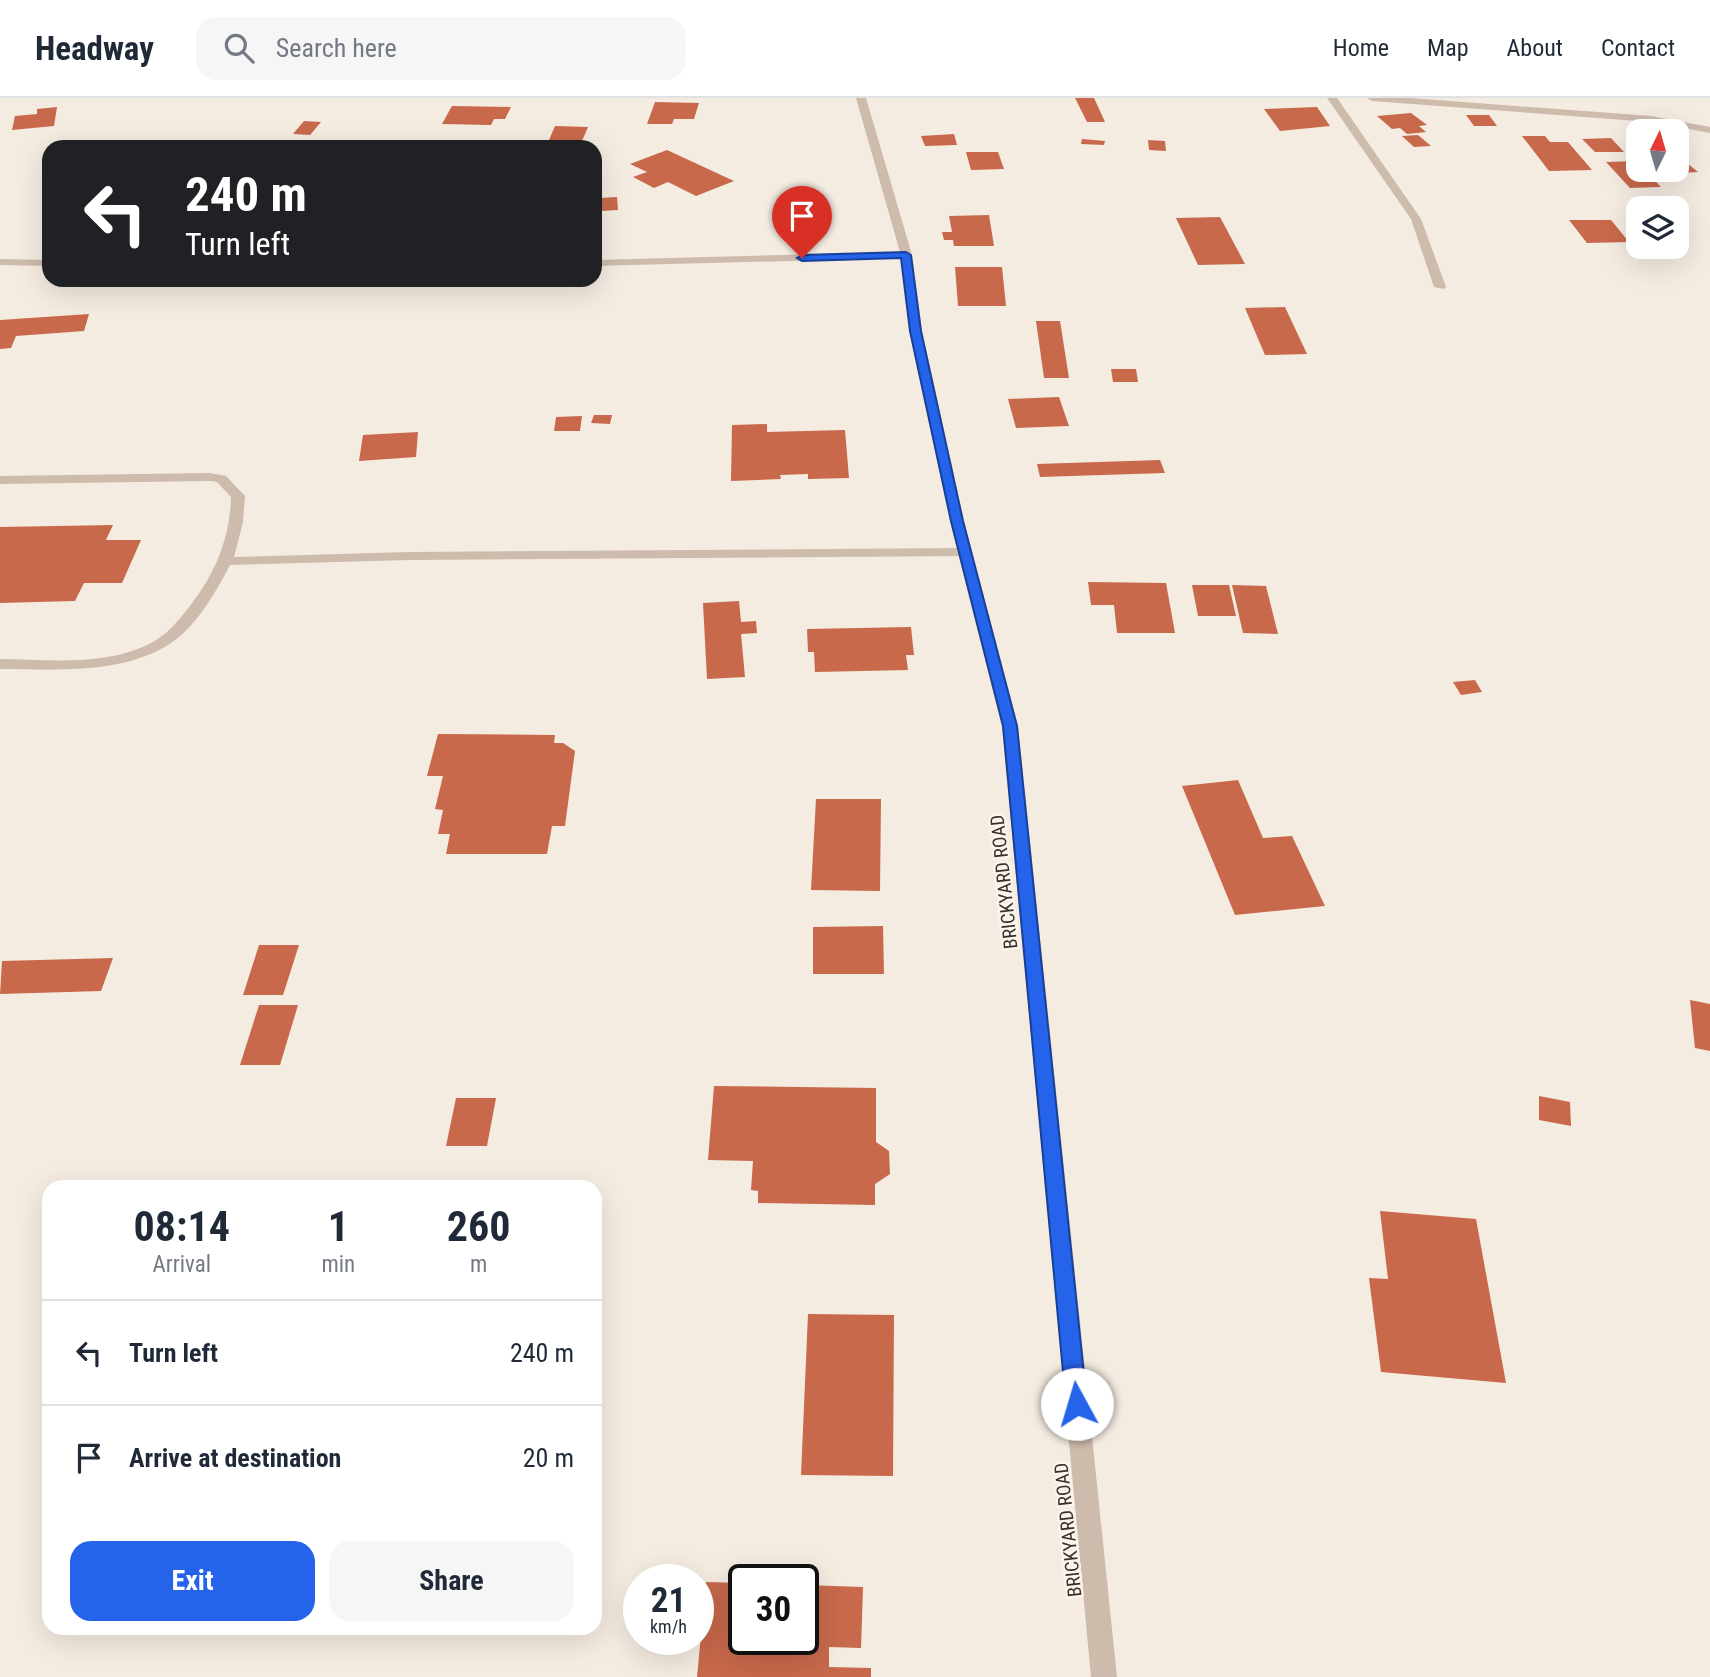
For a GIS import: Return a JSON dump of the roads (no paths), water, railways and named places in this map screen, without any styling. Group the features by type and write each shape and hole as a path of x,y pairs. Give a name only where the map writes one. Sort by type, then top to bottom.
{"street":[{"name":"BRICKYARD ROAD","path":"861,98 906,255 916,331 965,552 1010,726 1104,1677"},
{"path":"1332,98 1416,219 1440,287"},
{"path":"1372,98 1651,119 1710,130"},
{"path":"602,263 906,255"},
{"path":"0,262 42,263"},
{"path":"0,480 181,476 220,479 239,496 238,526 228,561 190,616 163,642 122,657 72,663 0,664"},
{"path":"228,561 410,556 965,552"}]}
